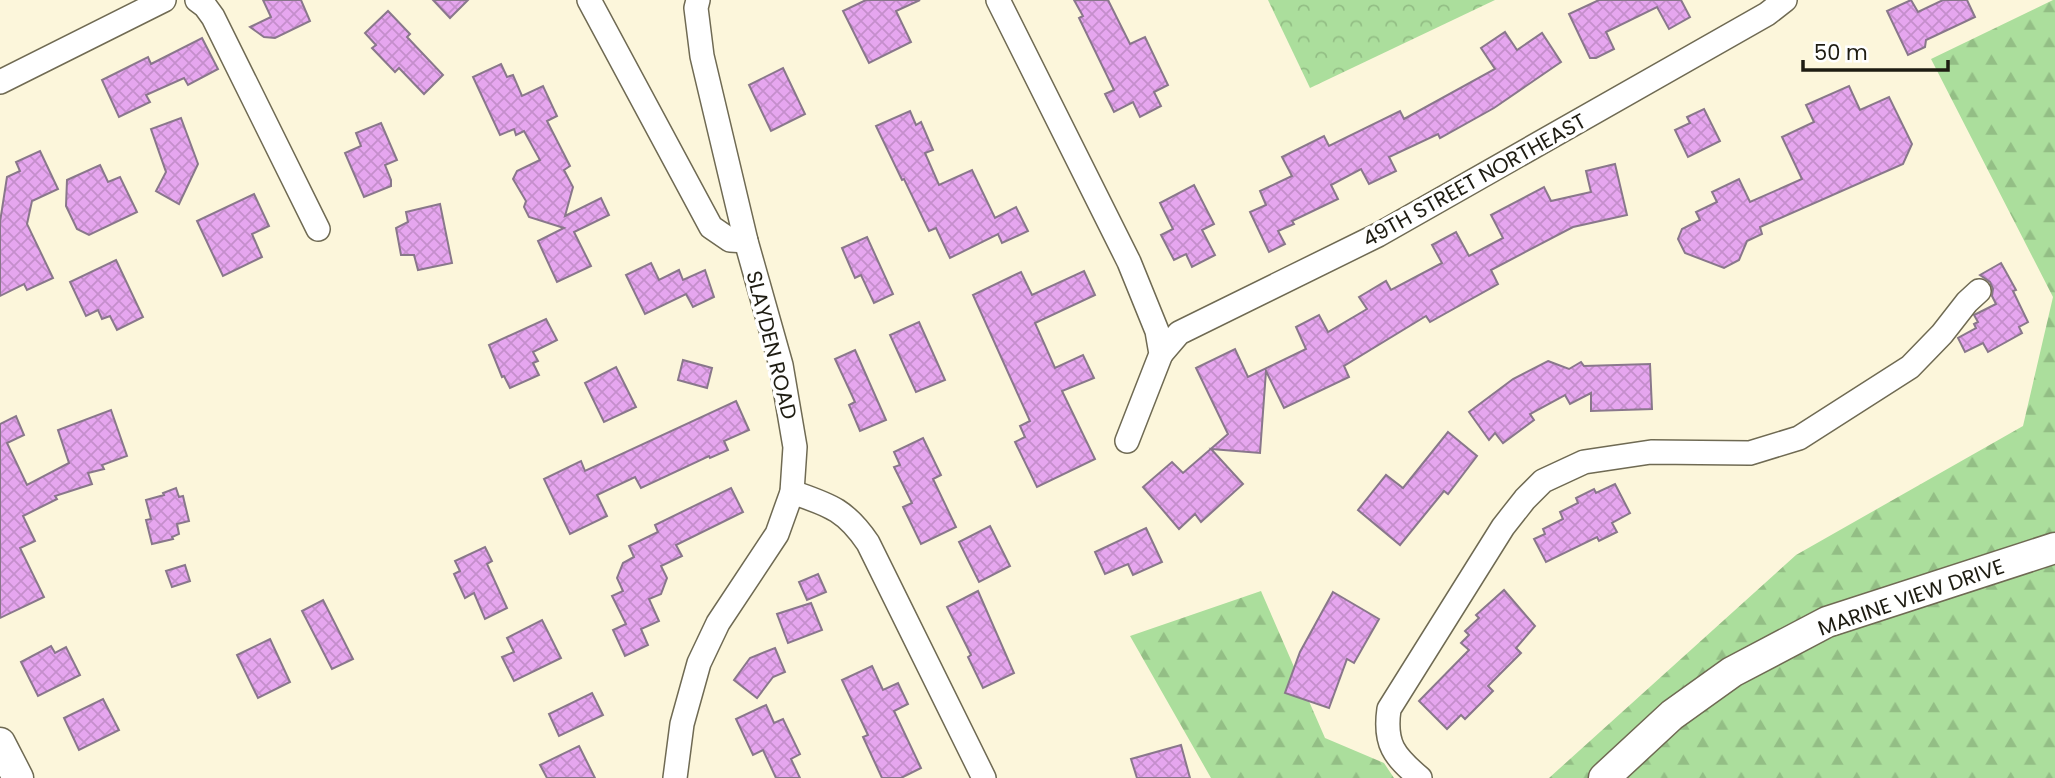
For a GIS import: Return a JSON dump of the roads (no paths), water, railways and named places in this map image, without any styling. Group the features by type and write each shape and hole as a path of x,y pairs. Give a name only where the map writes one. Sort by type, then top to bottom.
{"main road":[{"name":"MARINE VIEW DRIVE","path":"1604,778 1672,715 1732,672 1826,622 2055,548"},
{"path":"0,743 18,778"}],"street":[{"path":"0,82 164,0"},
{"path":"197,0 213,17 318,229"},
{"path":"589,0 711,227 730,240 746,241"},
{"name":"SLAYDEN ROAD","path":"675,778 682,724 699,663 718,623 777,534 792,492 795,447 788,395 746,241 702,56 696,8 698,0"},
{"path":"998,0 1140,286 1153,319 1161,354 1127,441"},
{"name":"49TH STREET NORTHEAST","path":"1161,354 1179,333 1378,235 1755,21 1785,0"},
{"path":"1420,778 1402,762 1389,740 1386,729 1389,709 1503,527 1543,481 1569,467 1602,458 1651,452 1750,453 1799,438 1910,368 1979,291"},
{"path":"792,492 830,506 851,520 868,543 984,778"}]}
